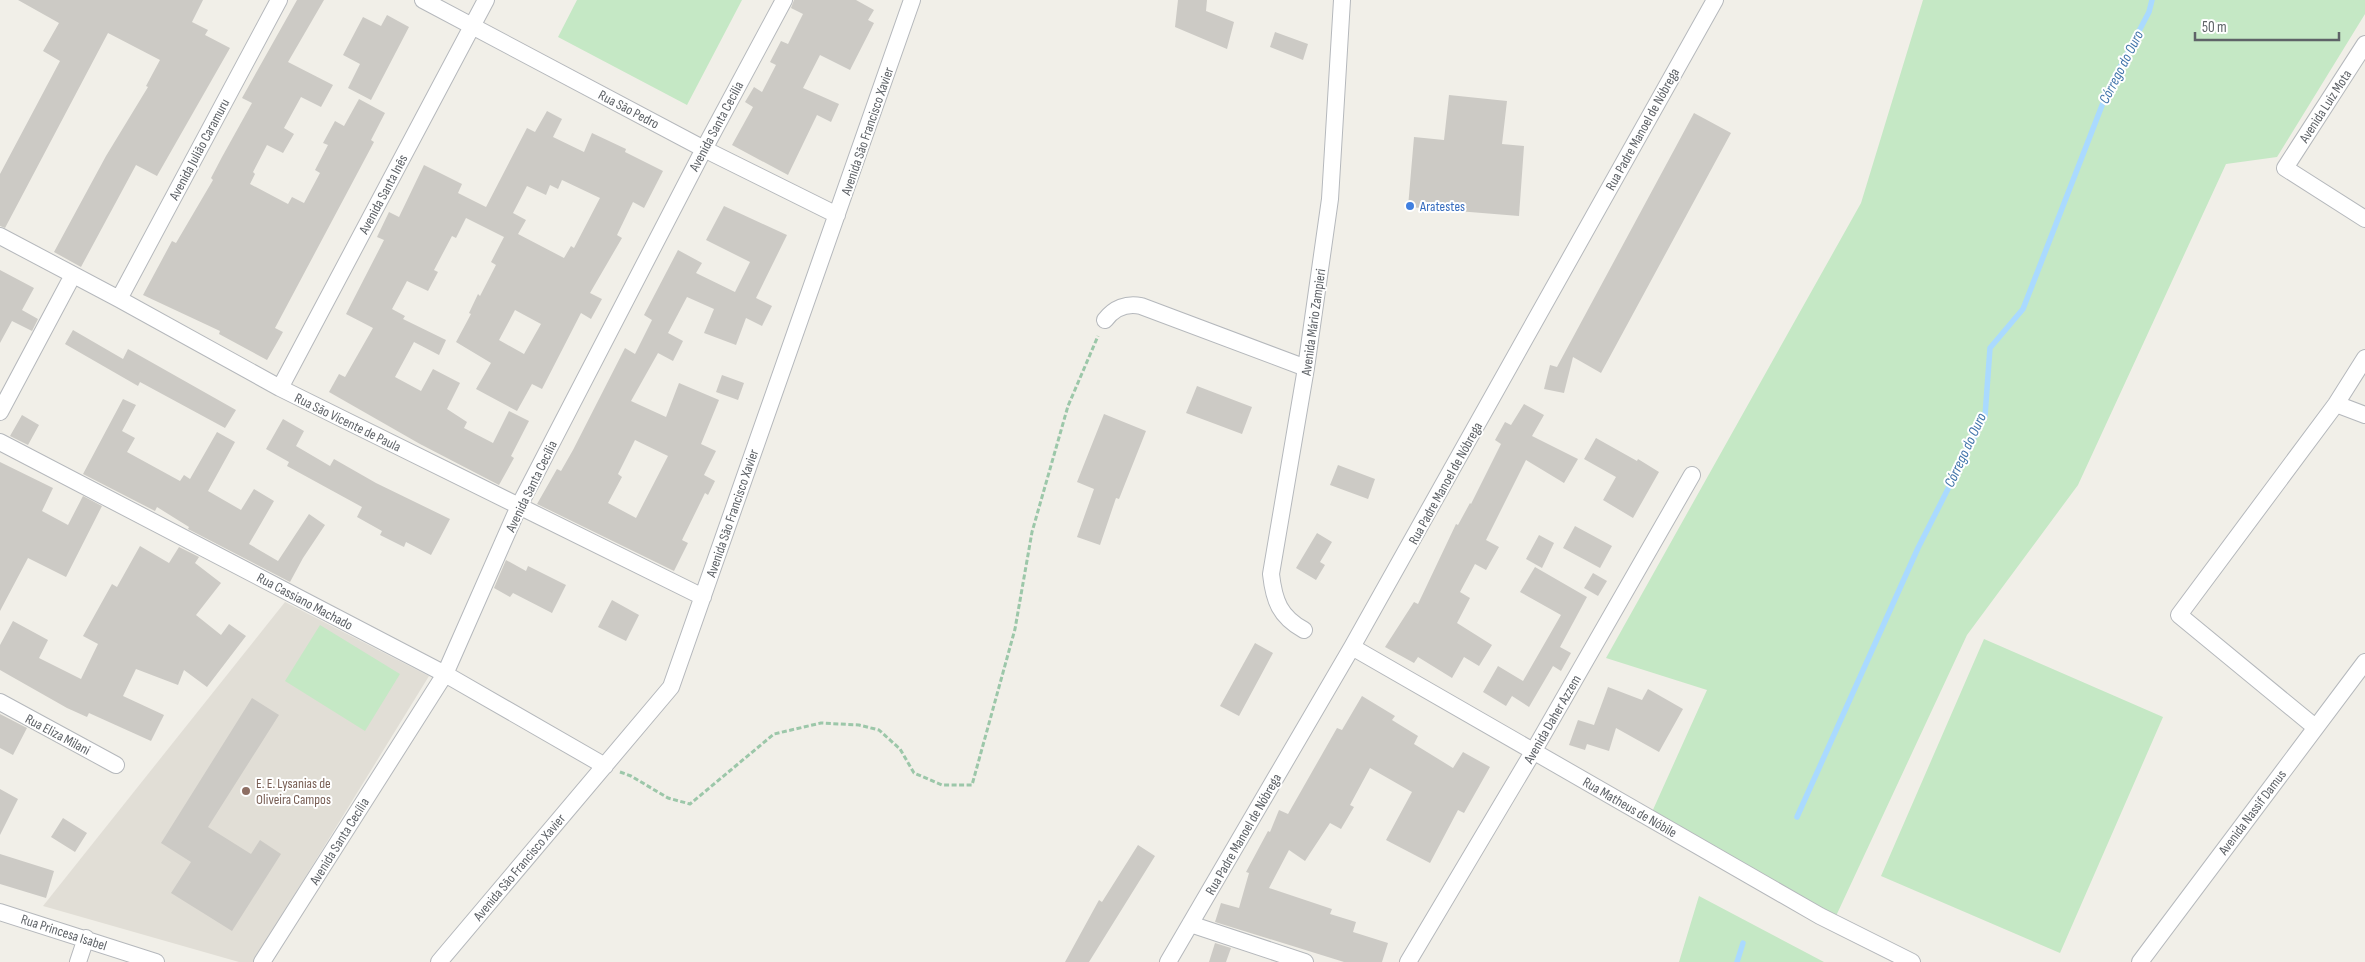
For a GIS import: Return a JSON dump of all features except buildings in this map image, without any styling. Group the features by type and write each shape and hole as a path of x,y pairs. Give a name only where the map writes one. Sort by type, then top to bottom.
{"street":[{"name":"Avenida Julião Caramuru","path":"120,299 279,0"},
{"name":"Rua São Pedro","path":"423,0 704,149 837,215"},
{"name":"Avenida Santa Inês","path":"280,388 486,0"},
{"name":"Avenida Santa Cecília","path":"262,962 445,674 519,506 704,149 784,0"},
{"name":"Avenida São Francisco Xavier","path":"439,962 671,687 912,0"},
{"name":"Avenida Mário Zampieri","path":"1304,630 1286,618 1280,608 1275,597 1271,574 1306,368 1330,199 1342,0"},
{"name":"Rua Padre Manoel de Nóbrega","path":"1168,962 1352,647 1715,0"},
{"name":"Avenida Luiz Mota","path":"2365,44 2285,168 2365,219"},
{"name":"Rua São Vicente de Paula","path":"0,236 120,299 280,388 703,597"},
{"path":"0,412 73,275"},
{"path":"1105,320 1112,312 1121,307 1131,305 1142,306 1306,368"},
{"path":"2315,727 2179,615 2336,404 2365,358"},
{"path":"2336,404 2365,415"},
{"name":"Rua Cassiano Machado","path":"0,442 445,674 605,766"},
{"name":"Avenida Daher Azzem","path":"1408,962 1533,752 1692,475"},
{"name":"Rua Matheus de Nóbile","path":"1352,647 1820,916 1912,962"},
{"name":"Avenida Nassif Damus","path":"2140,962 2365,662"},
{"name":"Rua Eliza Milani","path":"0,702 116,765"},
{"name":"Rua Princesa Isabel","path":"0,912 156,962"},
{"path":"1190,924 1305,962"},
{"path":"78,962 86,938"}],"path":[{"path":"605,766 632,776 668,798 690,804 774,734 821,723 859,725 879,730 900,749 914,773 942,786 972,785 1014,629 1032,532 1065,415 1105,320"}],"shaded area":[{"name":"E. E. Lysanias de Oliveira Campos","path":"285,602 429,676 253,962 239,962 43,906"}],"green space":[{"path":"577,0 742,0 687,105 558,37"},
{"path":"1923,0 2365,0 2365,14 2277,157 2226,164 2078,485 1967,635 1836,916 1652,812 1707,690 1606,658 1861,203"},
{"path":"320,625 400,674 365,731 285,681"},
{"path":"1984,639 2163,717 2060,953 1881,876"},
{"path":"1699,896 1824,962 1679,962"}],"waterway":[{"name":"Córrego do Ouro","path":"1797,817 1918,548 1985,416 1990,348 2023,309 2108,90 2149,12 2152,0"},
{"name":"Córrego do Ouro","path":"1737,962 1743,943"}],"place":[{"name":"Aratestes","path":"1410,206"},
{"name":"E. E. Lysanias de Oliveira Campos","path":"246,791"}]}
